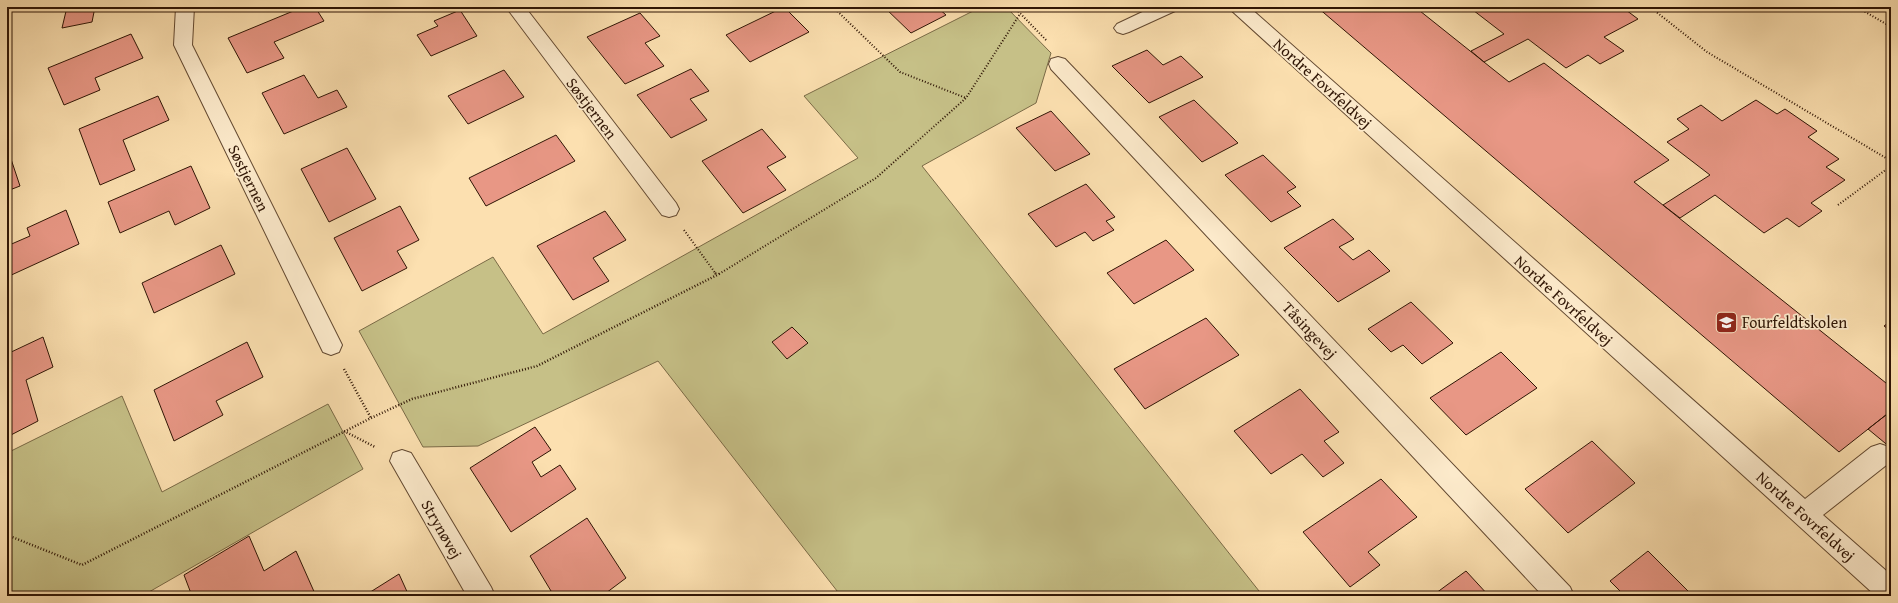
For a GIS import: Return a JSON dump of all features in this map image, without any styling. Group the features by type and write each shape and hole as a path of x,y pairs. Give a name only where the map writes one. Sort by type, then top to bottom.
{"street":[{"name":"Søstjernen","path":"185,7 183,45 331,344"},
{"name":"Søstjernen","path":"515,7 669,209"},
{"path":"1123,28 1169,7"},
{"name":"Nordre Fovrfeldvej","path":"1238,7 1891,592"},
{"name":"Tåsingevej","path":"1058,64 1561,596"},
{"path":"1804,515 1880,455"},
{"name":"Strynøvej","path":"402,461 482,596"}],"path":[{"path":"833,7 900,72 966,98"},
{"path":"1014,7 1060,55 1058,64"},
{"path":"1650,7 1708,52 1891,162"},
{"path":"1856,7 1891,27"},
{"path":"7,535 82,565 344,431 412,399 537,366 717,275 876,178 966,98 1020,14"},
{"path":"1838,205 1891,166"},
{"path":"669,209 717,275"},
{"path":"331,344 371,418"},
{"path":"344,431 402,461"}],"shaded area":[{"path":"981,7 1006,7 1051,53 1036,103 922,166 1263,596 841,596 658,361 478,446 423,447 359,331 493,257 543,334 858,158 804,96"},
{"path":"122,396 162,492 328,404 363,469 142,596 7,596 7,453"}],"building":[{"path":"67,7 95,7 92,22 62,28"},
{"path":"303,7 315,7 324,21 274,42 284,58 247,73 228,38"},
{"path":"784,7 809,32 750,62 726,35"},
{"path":"884,7 937,7 946,15 911,33"},
{"path":"1317,7 1415,7 1509,82 1544,63 1669,160 1634,182 1891,387 1891,411 1839,452"},
{"path":"1469,7 1622,7 1638,19 1604,37 1624,51 1600,64 1588,55 1566,68 1528,39 1484,62 1471,51 1504,34"},
{"path":"460,10 477,36 431,56 417,35 438,26 434,21"},
{"path":"640,13 660,36 645,43 664,66 625,84 587,37"},
{"path":"131,34 143,58 95,78 100,90 64,105 48,68"},
{"path":"1147,50 1163,65 1181,56 1203,77 1149,103 1112,66"},
{"path":"691,69 709,91 690,99 707,120 671,138 637,95"},
{"path":"504,70 524,97 468,124 448,96"},
{"path":"304,75 318,98 337,90 347,107 284,134 262,93"},
{"path":"158,96 169,120 123,140 135,170 100,185 79,129"},
{"path":"1194,100 1238,143 1202,162 1159,117"},
{"path":"1756,100 1777,114 1785,109 1817,131 1808,137 1839,159 1826,167 1845,180 1811,203 1822,211 1799,227 1787,218 1764,233 1715,195 1680,218 1663,205 1710,175 1667,142 1689,129 1677,119 1701,105 1722,121"},
{"path":"1051,111 1090,154 1055,171 1016,128"},
{"path":"762,129 786,157 767,167 786,190 743,213 702,161"},
{"path":"556,135 575,161 486,206 469,178"},
{"path":"347,148 376,199 329,222 301,169"},
{"path":"1263,155 1296,187 1287,192 1301,206 1271,222 1225,175"},
{"path":"11,159 20,186 7,191 7,161"},
{"path":"191,166 210,208 175,225 169,211 120,233 108,202"},
{"path":"1086,184 1115,217 1106,221 1114,230 1093,241 1085,232 1056,247 1028,214"},
{"path":"400,206 419,240 397,251 407,268 362,291 334,238"},
{"path":"66,210 79,244 7,277 7,246 30,236 27,228"},
{"path":"605,211 626,240 593,258 609,281 573,300 537,246"},
{"path":"1333,219 1354,239 1339,247 1353,260 1369,250 1390,271 1338,302 1284,248"},
{"path":"1166,240 1194,270 1134,304 1107,273"},
{"path":"221,245 235,274 154,313 142,283"},
{"path":"1411,302 1453,343 1422,364 1403,345 1391,352 1368,329"},
{"path":"1206,318 1239,355 1145,409 1114,369"},
{"path":"1891,321 1891,331 1884,326"},
{"path":"792,327 808,343 787,359 772,342"},
{"path":"43,337 53,367 26,380 38,421 7,437 7,354"},
{"path":"247,342 263,377 216,401 223,415 174,441 154,390"},
{"path":"1501,352 1537,388 1466,435 1430,398"},
{"path":"1300,389 1339,432 1324,441 1344,463 1323,477 1302,454 1271,474 1234,431"},
{"path":"1891,411 1891,448 1868,429"},
{"path":"535,427 551,450 532,462 541,477 560,465 576,489 511,532 470,468"},
{"path":"1592,441 1635,483 1568,533 1525,489"},
{"path":"1381,479 1417,517 1368,552 1380,565 1350,587 1303,532"},
{"path":"587,518 626,578 602,596 554,596 530,556"},
{"path":"249,536 264,571 296,551 316,596 192,596 184,575"},
{"path":"1648,551 1693,596 1625,596 1610,581"},
{"path":"1466,571 1489,596 1432,596"},
{"path":"399,574 409,596 364,596"}],"place":[{"name":"Fourfeldtskolen","path":"1726,322"}]}
